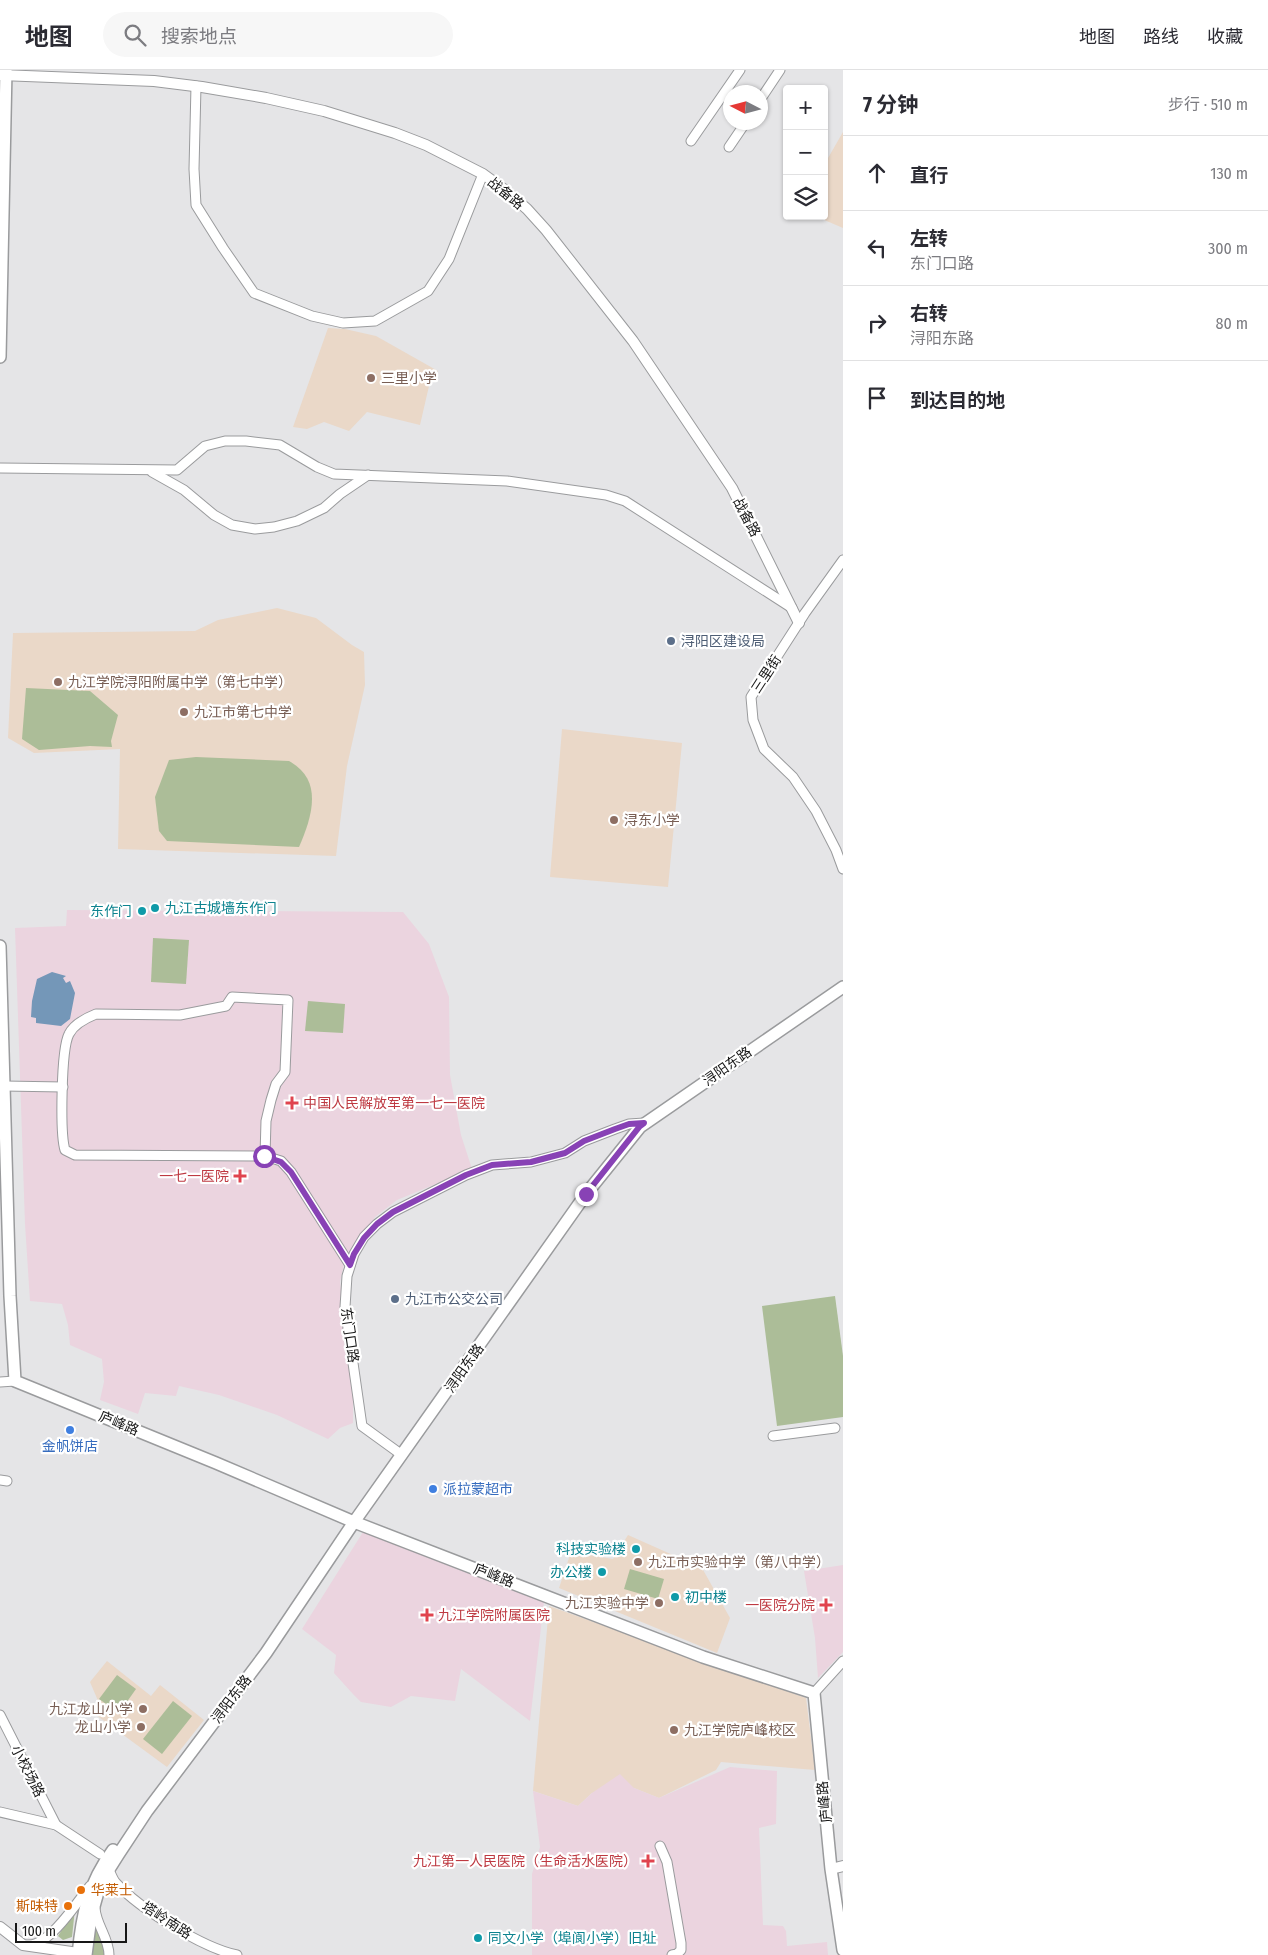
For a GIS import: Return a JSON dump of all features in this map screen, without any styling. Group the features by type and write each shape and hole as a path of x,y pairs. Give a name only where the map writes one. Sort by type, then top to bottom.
{"main road":[{"path":"0,357 4,73"},
{"path":"0,946 10,1296 15,1381"},
{"name":"浔阳东路","path":"147,1812 266,1653 354,1522 586,1194 640,1126 843,987"},
{"name":"庐峰路","path":"15,1381 354,1522 703,1657 814,1693 831,1869 843,1950"},
{"path":"82,1954 96,1898 109,1870 147,1812"},
{"path":"82,1954 83,1916 93,1882 111,1852 147,1812"}],"street":[{"path":"691,141 740,70"},
{"path":"768,88 780,70"},
{"name":"战备路","path":"4,73 154,81 266,98 365,123 426,145 483,174 505,190 539,223 575,265 633,341 732,488 799,622"},
{"path":"196,86 194,169 196,205 254,293 277,304 312,316 343,324 375,321 428,291 449,259 483,174"},
{"path":"729,147 741,130"},
{"path":"0,468 177,470 205,446 225,441 246,441 280,445 317,467 334,474 507,481 606,495 625,501 792,608"},
{"path":"150,470 184,490 214,515 232,525 255,529 274,527 304,518 324,508 340,494 368,475"},
{"name":"三里街","path":"843,560 799,622 750,697 753,720 764,749 793,777 816,811 836,850 843,869"},
{"path":"264,1156 266,1121 271,1100 276,1084 285,1072 288,1000 232,998 226,1006 180,1015 96,1014 86,1018 74,1027 69,1034 65,1044 63,1087 62,1142 65,1150 74,1155 264,1156 281,1162 291,1172 350,1265"},
{"path":"4,1086 63,1087"},
{"name":"东门口路","path":"402,1454 362,1426 345,1307 347,1276 350,1265 354,1254 364,1238 377,1224 393,1212 466,1175 492,1165 531,1162 565,1153 584,1141 615,1129 629,1124 644,1123"},
{"path":"0,1382 15,1381"},
{"path":"773,1436 835,1428"},
{"path":"814,1693 843,1661"},
{"name":"小校场路","path":"0,1715 56,1825"},
{"path":"0,1812 56,1825 100,1854"},
{"path":"660,1846 667,1862 681,1943 681,1950 677,1954 672,1955"},
{"path":"831,1869 843,1866"},
{"name":"塔岭南路","path":"109,1870 116,1883 153,1914 206,1945 237,1955"},
{"path":"23,1945 33,1945 45,1938 62,1922 93,1882"},
{"path":"96,1898 96,1914 108,1942 109,1955"},
{"path":"0,1927 23,1945 40,1951 82,1954"}],"shaded area":[{"path":"843,132 843,228 824,220 828,220 828,158"},
{"name":"三里小学","path":"328,328 345,329 376,336 438,371 429,386 420,425 367,412 349,431 324,422 307,429 293,427"},
{"name":"九江市第七中学","path":"277,608 316,618 364,652 365,685 347,766 336,856 118,849 120,749 34,753 8,738 13,633 195,631 218,620"},
{"name":"浔东小学","path":"562,729 682,743 668,887 550,877"},
{"name":"一七一医院","path":"67,910 403,912 429,944 449,997 450,1075 461,1135 472,1169 397,1200 375,1217 344,1264 340,1282 353,1368 353,1423 340,1428 328,1439 277,1415 219,1395 179,1386 176,1396 145,1393 138,1414 100,1400 104,1382 102,1359 70,1345 68,1325 62,1304 30,1301 25,1224 15,928 66,926"},
{"name":"九江学院附属医院","path":"363,1532 544,1602 530,1721 461,1669 455,1701 411,1696 391,1707 361,1702 334,1673 336,1655 302,1629"},
{"name":"九江实验中学","path":"628,1535 702,1568 730,1618 717,1653 559,1588 571,1552 613,1559"},
{"name":"一医院分院","path":"843,1565 843,1652 818,1678 815,1638 804,1571"},
{"name":"九江学院庐峰校区","path":"549,1606 806,1698 815,1770 721,1762 716,1770 659,1798 634,1788 592,1793 578,1806 533,1791"},
{"name":"九江龙山小学","path":"107,1661 151,1696 160,1685 204,1720 167,1767 96,1715 99,1703 90,1682"},
{"name":"九江第一人民医院（生命活水医院）","path":"730,1767 777,1771 776,1824 759,1828 763,1925 783,1926 786,1931 787,1946 827,1942 828,1955 532,1955 532,1874 540,1847 533,1791 578,1806 592,1793 620,1774 634,1788 659,1798"}],"green space":[{"path":"26,688 90,691 118,715 111,741 112,747 90,746 39,750 22,739"},
{"path":"196,757 289,761 300,769 307,778 312,800 308,824 299,847 167,841 159,831 155,797 169,760"},
{"path":"153,938 189,940 186,984 151,982"},
{"path":"308,1001 345,1004 343,1033 305,1031"},
{"path":"835,1296 843,1356 843,1417 777,1426 762,1306"},
{"path":"630,1569 664,1579 658,1599 624,1589"},
{"path":"117,1675 136,1689 119,1713 99,1699"},
{"path":"173,1701 192,1716 162,1754 143,1739"},
{"path":"75,1909 72,1937 63,1940 58,1936"},
{"path":"94,1921 106,1948 104,1955 90,1955"}],"water":[{"path":"52,972 66,976 63,978 66,983 70,981 75,993 70,1019 61,1026 36,1023 36,1018 31,1017 32,1001 37,979"}],"place":[{"name":"三里小学","path":"371,378"},
{"name":"浔阳区建设局","path":"671,641"},
{"name":"九江学院浔阳附属中学（第七中学）","path":"58,682"},
{"name":"九江市第七中学","path":"184,712"},
{"name":"浔东小学","path":"614,820"},
{"name":"九江古城墙东作门","path":"155,908"},
{"name":"东作门","path":"142,911"},
{"name":"中国人民解放军第一七一医院","path":"292,1103"},
{"name":"一七一医院","path":"240,1176"},
{"name":"九江市公交公司","path":"395,1299"},
{"name":"金帆饼店","path":"70,1430"},
{"name":"派拉蒙超市","path":"433,1489"},
{"name":"科技实验楼","path":"636,1549"},
{"name":"九江市实验中学（第八中学）","path":"638,1562"},
{"name":"办公楼","path":"602,1572"},
{"name":"初中楼","path":"675,1597"},
{"name":"九江实验中学","path":"659,1603"},
{"name":"一医院分院","path":"826,1605"},
{"name":"九江学院附属医院","path":"427,1615"},
{"name":"九江龙山小学","path":"143,1709"},
{"name":"龙山小学","path":"141,1727"},
{"name":"九江学院庐峰校区","path":"674,1730"},
{"name":"九江第一人民医院（生命活水医院）","path":"648,1861"},
{"name":"华莱士","path":"81,1890"},
{"name":"斯味特","path":"68,1906"},
{"name":"同文小学（埠阆小学）旧址","path":"478,1938"}],"route":[{"path":"264,1156 281,1162 291,1172 350,1265 354,1254 364,1238 377,1224 393,1212 466,1175 492,1165 531,1162 565,1153 584,1141 615,1129 629,1124 644,1123 586,1194"}]}
